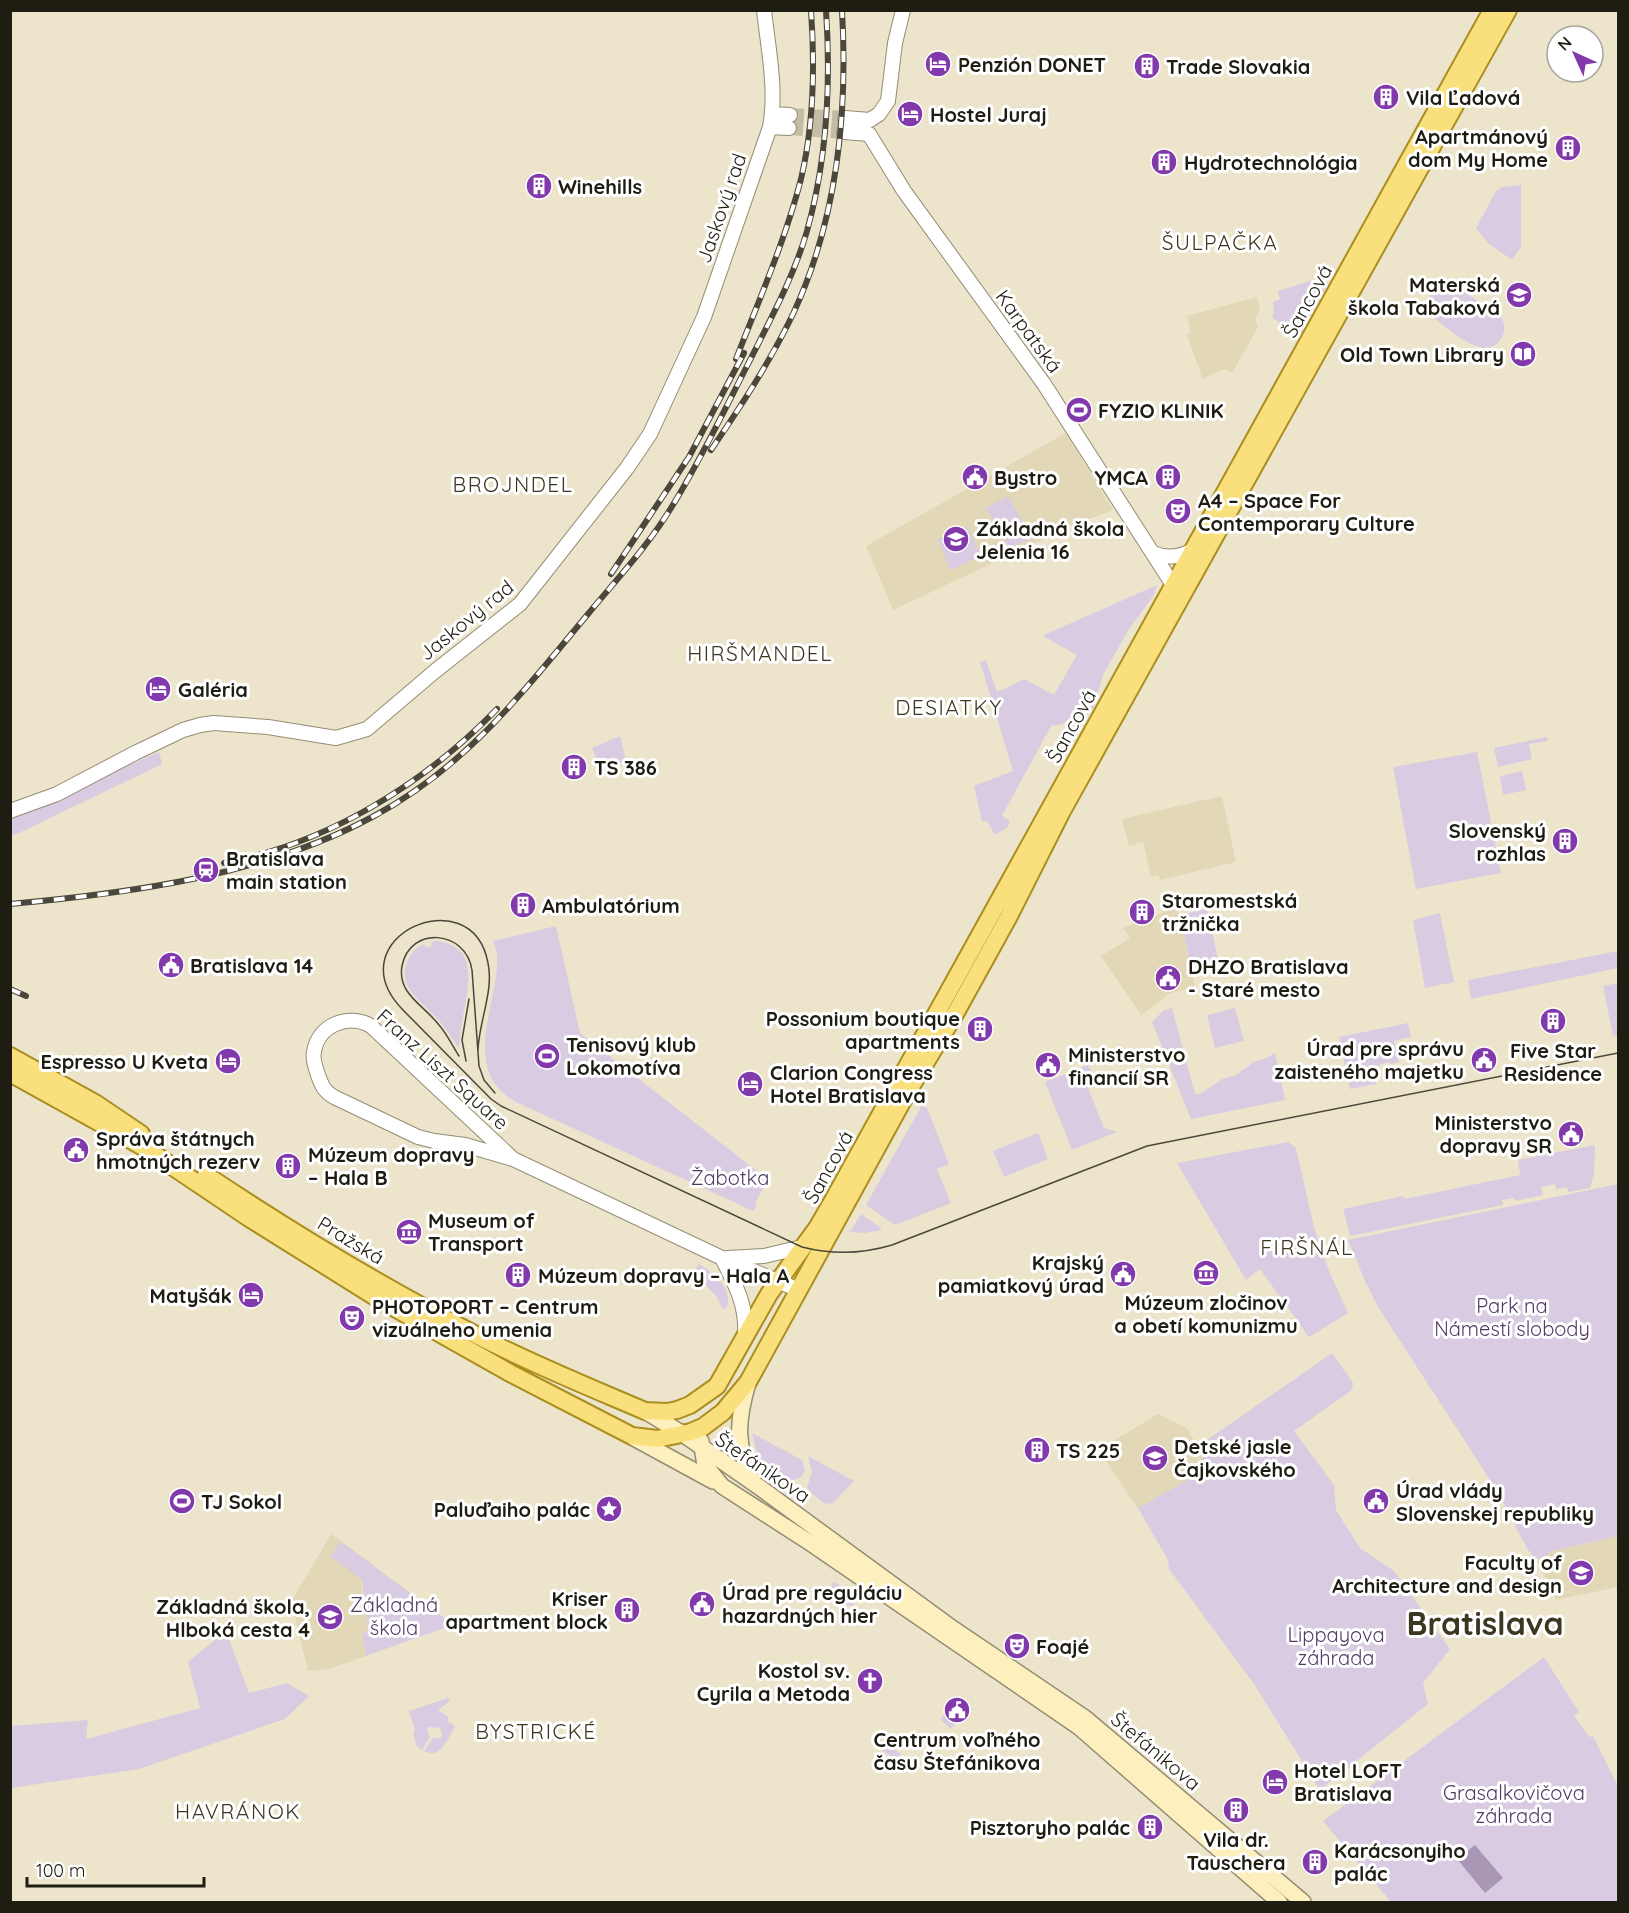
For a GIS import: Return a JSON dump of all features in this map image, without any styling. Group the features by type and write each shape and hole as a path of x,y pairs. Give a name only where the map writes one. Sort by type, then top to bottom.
{"main road":[{"name":"Šancová","path":"683,1434 703,1426 731,1404 748,1382 902,1101 955,1014 1003,928 1177,591 1191,551 1492,10"},
{"name":"Šancová","path":"645,1411 678,1410 690,1405 717,1386 778,1281 817,1228 1508,10"},
{"name":"Pražská","path":"10,1056 95,1103 252,1206 384,1285 479,1337 645,1411 700,1446"},
{"name":"Pražská","path":"10,1073 145,1148 249,1218 378,1298 510,1373 722,1486"},
{"name":"Šancová","path":"748,1382 741,1406 739,1438 745,1466 755,1484"},
{"path":"700,1446 703,1426 717,1386"},
{"name":"Pražská","path":"632,1436 657,1439 683,1434"},
{"name":"Štefánikova","path":"700,1446 952,1628 1085,1718 1303,1902"},
{"name":"Štefánikova","path":"700,1446 705,1465 722,1486 812,1544 1079,1727 1279,1902"}],"street":[{"path":"764,10 771,85 771,120 789,122"},
{"path":"845,125 870,127 888,101 895,43 903,12"},
{"name":"Jaskový rad","path":"10,811 57,794 164,739 200,725 214,723 268,727 336,738 360,732 374,724 434,672 520,604 627,468 650,434 704,317 771,120"},
{"name":"Karpatská","path":"870,127 904,191 1044,384 1177,591"},
{"path":"1152,553 1174,557 1191,551"},
{"name":"Franz Liszt Square","path":"513,1159 365,1023 354,1020 337,1022 328,1028 316,1043 313,1057 321,1083 326,1092 334,1097 426,1140 465,1145 513,1159 722,1258 799,1290"},
{"name":"Franz Liszt Square","path":"722,1258 764,1256 802,1247"},
{"path":"722,1258 743,1302 746,1316 745,1335"}],"shaded area":[{"path":"1257,297 1260,309 1255,319 1258,327 1232,373 1226,369 1209,375 1203,380 1187,335 1191,333 1187,316"},
{"name":"Základná škola Jelenia 16","path":"1066,433 1113,510 1069,527 893,610 866,546"},
{"path":"1222,796 1236,862 1160,880 1158,875 1151,877 1143,842 1129,846 1122,819"},
{"path":"1177,907 1195,987 1168,994 1141,1015 1101,956 1130,938 1123,928"},
{"name":"Detské jasle Čajkovského","path":"1158,1414 1187,1428 1209,1468 1138,1508 1100,1449"},
{"name":"Faculty of Architecture and design","path":"1618,1529 1618,1587 1556,1600 1536,1559 1548,1557 1548,1552 1602,1540"},
{"name":"Základná škola, Hlboká cesta 4","path":"331,1534 374,1565 361,1582 368,1633 362,1634 366,1656 328,1669 308,1671 291,1602"},
{"path":"1475,1845 1503,1878 1485,1893 1457,1859"}],"green space":[{"path":"1521,185 1521,247 1512,260 1488,243 1476,228 1496,191 1502,187"},
{"path":"1323,277 1329,283 1300,334 1272,318 1273,302 1280,299 1278,291"},
{"path":"1446,283 1454,284 1502,319 1504,333 1492,347 1484,348 1464,340 1430,315 1427,305 1429,295"},
{"path":"1008,496 1032,539 1009,547 986,508"},
{"path":"967,526 982,556 950,570 938,539"},
{"path":"1157,585 1154,595 1129,629 1103,675 1093,709 1074,715 1063,724 1051,726 1002,816 1010,821 1007,828 995,835 987,821 982,822 974,786 1013,771 980,662 986,660 997,692 1024,679 1054,695 1077,655 1044,635"},
{"path":"620,736 626,761 601,771 592,748"},
{"path":"1547,737 1548,741 1529,744 1532,759 1498,767 1494,748"},
{"path":"159,752 162,764 11,835 11,818 74,793"},
{"path":"1477,752 1501,873 1416,889 1393,767"},
{"path":"1522,771 1526,790 1503,795 1500,776"},
{"path":"1207,909 1218,959 1191,966 1179,915"},
{"path":"1440,913 1454,982 1425,988 1413,920"},
{"name":"Tenisový klub Lokomotíva","path":"556,926 580,1033 766,1178 755,1204 757,1206 753,1211 516,1102 500,1090 490,1075 485,1041 497,967 497,953 493,941"},
{"path":"431,942 451,944 460,951 468,970 459,1049 443,1025 415,996 406,982 406,965 411,955 424,944 426,948 432,946"},
{"path":"1618,951 1618,968 1471,999 1468,980"},
{"path":"1618,983 1618,1035 1613,1036 1603,986"},
{"path":"1172,1008 1195,1094 1200,1094 1222,1079 1236,1075 1254,1062 1275,1053 1285,1100 1191,1119 1152,1022 1164,1010"},
{"path":"1235,1008 1244,1041 1215,1048 1207,1015"},
{"path":"1408,1023 1411,1037 1394,1041 1399,1062 1390,1064 1389,1062 1373,1067 1376,1084 1350,1089 1339,1037"},
{"path":"1088,1065 1097,1081 1086,1083 1104,1128 1117,1132 1072,1150 1045,1082"},
{"path":"922,1105 927,1108 949,1164 937,1169 951,1203 895,1225 866,1205"},
{"path":"1038,1133 1048,1159 1004,1177 993,1151"},
{"path":"1288,1142 1296,1148 1314,1227 1329,1271 1348,1313 1309,1337 1260,1269 1246,1280 1177,1163"},
{"path":"1595,1145 1594,1174 1590,1188 1568,1192 1567,1187 1556,1189 1555,1184 1541,1187 1543,1195 1515,1201 1514,1198 1502,1200 1503,1205 1350,1236 1343,1209 1520,1175 1518,1160"},
{"name":"Park na Námestí slobody","path":"1618,1184 1618,1536 1548,1552 1548,1557 1536,1559 1528,1550 1494,1486 1378,1307 1348,1240"},
{"path":"861,1214 881,1230 865,1233 850,1232"},
{"path":"699,1264 722,1283 728,1295 726,1309 722,1308 717,1297 693,1272"},
{"name":"Lippayova záhrada","path":"1332,1353 1353,1383 1352,1390 1294,1431 1334,1485 1336,1510 1360,1548 1394,1571 1450,1649 1423,1683 1428,1704 1320,1790 1254,1684 1169,1569 1168,1560 1138,1508 1209,1468 1197,1447"},
{"path":"752,1433 802,1460 805,1470 801,1477 789,1482 768,1467 760,1458"},
{"path":"808,1456 854,1481 833,1503 825,1504 807,1487 812,1472"},
{"name":"Základná škola","path":"341,1542 450,1622 450,1626 366,1656 362,1634 368,1632 362,1580 330,1556"},
{"path":"834,1582 852,1592 849,1596 856,1600 852,1606 826,1600 826,1595"},
{"path":"226,1631 249,1693 287,1683 309,1696 285,1719 139,1769 11,1788 11,1726 88,1720 86,1739 200,1708 188,1662"},
{"name":"Grasalkovičova záhrada","path":"1544,1657 1579,1712 1574,1716 1589,1737 1593,1736 1618,1786 1618,1902 1391,1902 1323,1821"},
{"path":"448,1698 450,1701 438,1710 449,1717 447,1721 455,1726 447,1742 439,1750 435,1753 424,1751 433,1738 442,1736 440,1728 429,1727 427,1730 430,1737 422,1750 416,1745 413,1733 415,1730 409,1711"},
{"path":"956,1700 967,1710 951,1729 940,1719"},
{"path":"875,1737 901,1754 897,1760 872,1744"}],"tunnel":[{"path":"790,115 845,118"},
{"path":"789,128 844,132"}],"tram line":[{"path":"478,1050 488,995 489,974 488,963 477,937 458,924 436,921 413,927 395,941 385,960 386,984 403,1010 491,1099 501,1106 802,1247 847,1252 892,1245 1147,1146 1618,1053"},
{"path":"459,1056 442,1028 413,999 404,984 402,966 407,953 415,944 426,939 449,940 460,947 468,957 472,970 479,1066 484,1080 495,1093"},
{"path":"466,1061 462,1040 469,999"}],"railway":[{"path":"736,359 779,248 801,179 809,137 812,95 811,10"},
{"path":"10,904 103,894 197,878 244,867 332,836 374,816 437,774 465,751 516,699 662,522 710,438 788,283 807,231 823,149 828,66 826,10"},
{"path":"711,450 755,384 784,332 808,278 820,241 829,204 841,127 842,10"},
{"path":"611,574 689,457 744,353"},
{"path":"224,863 263,854 300,841 337,826 372,807 406,786 438,762 497,709"},
{"path":"10,989 26,996"}],"place":[{"name":"Penzión DONET","path":"938,64"},
{"name":"Trade Slovakia","path":"1147,66"},
{"name":"Vila Ľadová","path":"1386,97"},
{"name":"Hostel Juraj","path":"910,114"},
{"name":"Apartmánový dom My Home","path":"1568,148"},
{"name":"Hydrotechnológia","path":"1164,162"},
{"name":"Winehills","path":"539,186"},
{"name":"Materská škola Tabaková","path":"1519,295"},
{"name":"Old Town Library","path":"1523,354"},
{"name":"FYZIO KLINIK","path":"1079,410"},
{"name":"Bystro","path":"975,477"},
{"name":"YMCA","path":"1168,477"},
{"name":"A4 – Space For Contemporary Culture","path":"1178,511"},
{"name":"Základná škola Jelenia 16","path":"956,539"},
{"name":"Galéria","path":"158,689"},
{"name":"TS 386","path":"574,767"},
{"name":"Slovenský rozhlas","path":"1565,841"},
{"name":"Bratislava main station","path":"206,870"},
{"name":"Ambulatórium","path":"523,905"},
{"name":"Staromestská tržnička","path":"1142,912"},
{"name":"Bratislava 14","path":"171,965"},
{"name":"DHZO Bratislava - Staré mesto","path":"1168,978"},
{"name":"Five Star Residence","path":"1553,1021"},
{"name":"Possonium boutique apartments","path":"980,1029"},
{"name":"Tenisový klub Lokomotíva","path":"547,1056"},
{"name":"Úrad pre správu zaisteného majetku","path":"1484,1060"},
{"name":"Espresso U Kveta","path":"228,1061"},
{"name":"Ministerstvo financií SR","path":"1048,1065"},
{"name":"Clarion Congress Hotel Bratislava","path":"750,1084"},
{"name":"Ministerstvo dopravy SR","path":"1571,1134"},
{"name":"Správa štátnych hmotných rezerv","path":"76,1150"},
{"name":"Múzeum dopravy – Hala B","path":"288,1166"},
{"name":"Museum of Transport","path":"409,1232"},
{"name":"Múzeum zločinov a obetí komunizmu","path":"1206,1273"},
{"name":"Krajský pamiatkový úrad","path":"1123,1274"},
{"name":"Múzeum dopravy – Hala A","path":"518,1275"},
{"name":"Matyšák","path":"251,1295"},
{"name":"PHOTOPORT – Centrum vizuálneho umenia","path":"352,1318"},
{"name":"TS 225","path":"1037,1450"},
{"name":"Detské jasle Čajkovského","path":"1155,1458"},
{"name":"TJ Sokol","path":"182,1501"},
{"name":"Úrad vlády Slovenskej republiky","path":"1376,1501"},
{"name":"Paluďaiho palác","path":"609,1509"},
{"name":"Faculty of Architecture and design","path":"1581,1573"},
{"name":"Úrad pre reguláciu hazardných hier","path":"702,1604"},
{"name":"Kriser apartment block","path":"627,1610"},
{"name":"Základná škola, Hlboká cesta 4","path":"330,1617"},
{"name":"Foajé","path":"1017,1646"},
{"name":"Kostol sv. Cyrila a Metoda","path":"870,1681"},
{"name":"Centrum voľného času Štefánikova","path":"957,1710"},
{"name":"Hotel LOFT Bratislava","path":"1275,1782"},
{"name":"Vila dr. Tauschera","path":"1236,1810"},
{"name":"Pisztoryho palác","path":"1150,1827"},
{"name":"Karácsonyiho palác","path":"1315,1862"}],"district":[{"name":"ŠULPAČKA","path":"1220,242"},
{"name":"BROJNDEL","path":"513,484"},
{"name":"HIRŠMANDEL","path":"760,653"},
{"name":"DESIATKY","path":"949,707"},
{"name":"FIRŠNÁL","path":"1307,1247"},
{"name":"Bratislava","path":"1485,1623"},
{"name":"BYSTRICKÉ","path":"536,1731"},
{"name":"HAVRÁNOK","path":"238,1811"}],"park label":[{"name":"Žabotka","path":"730,1177"}]}
